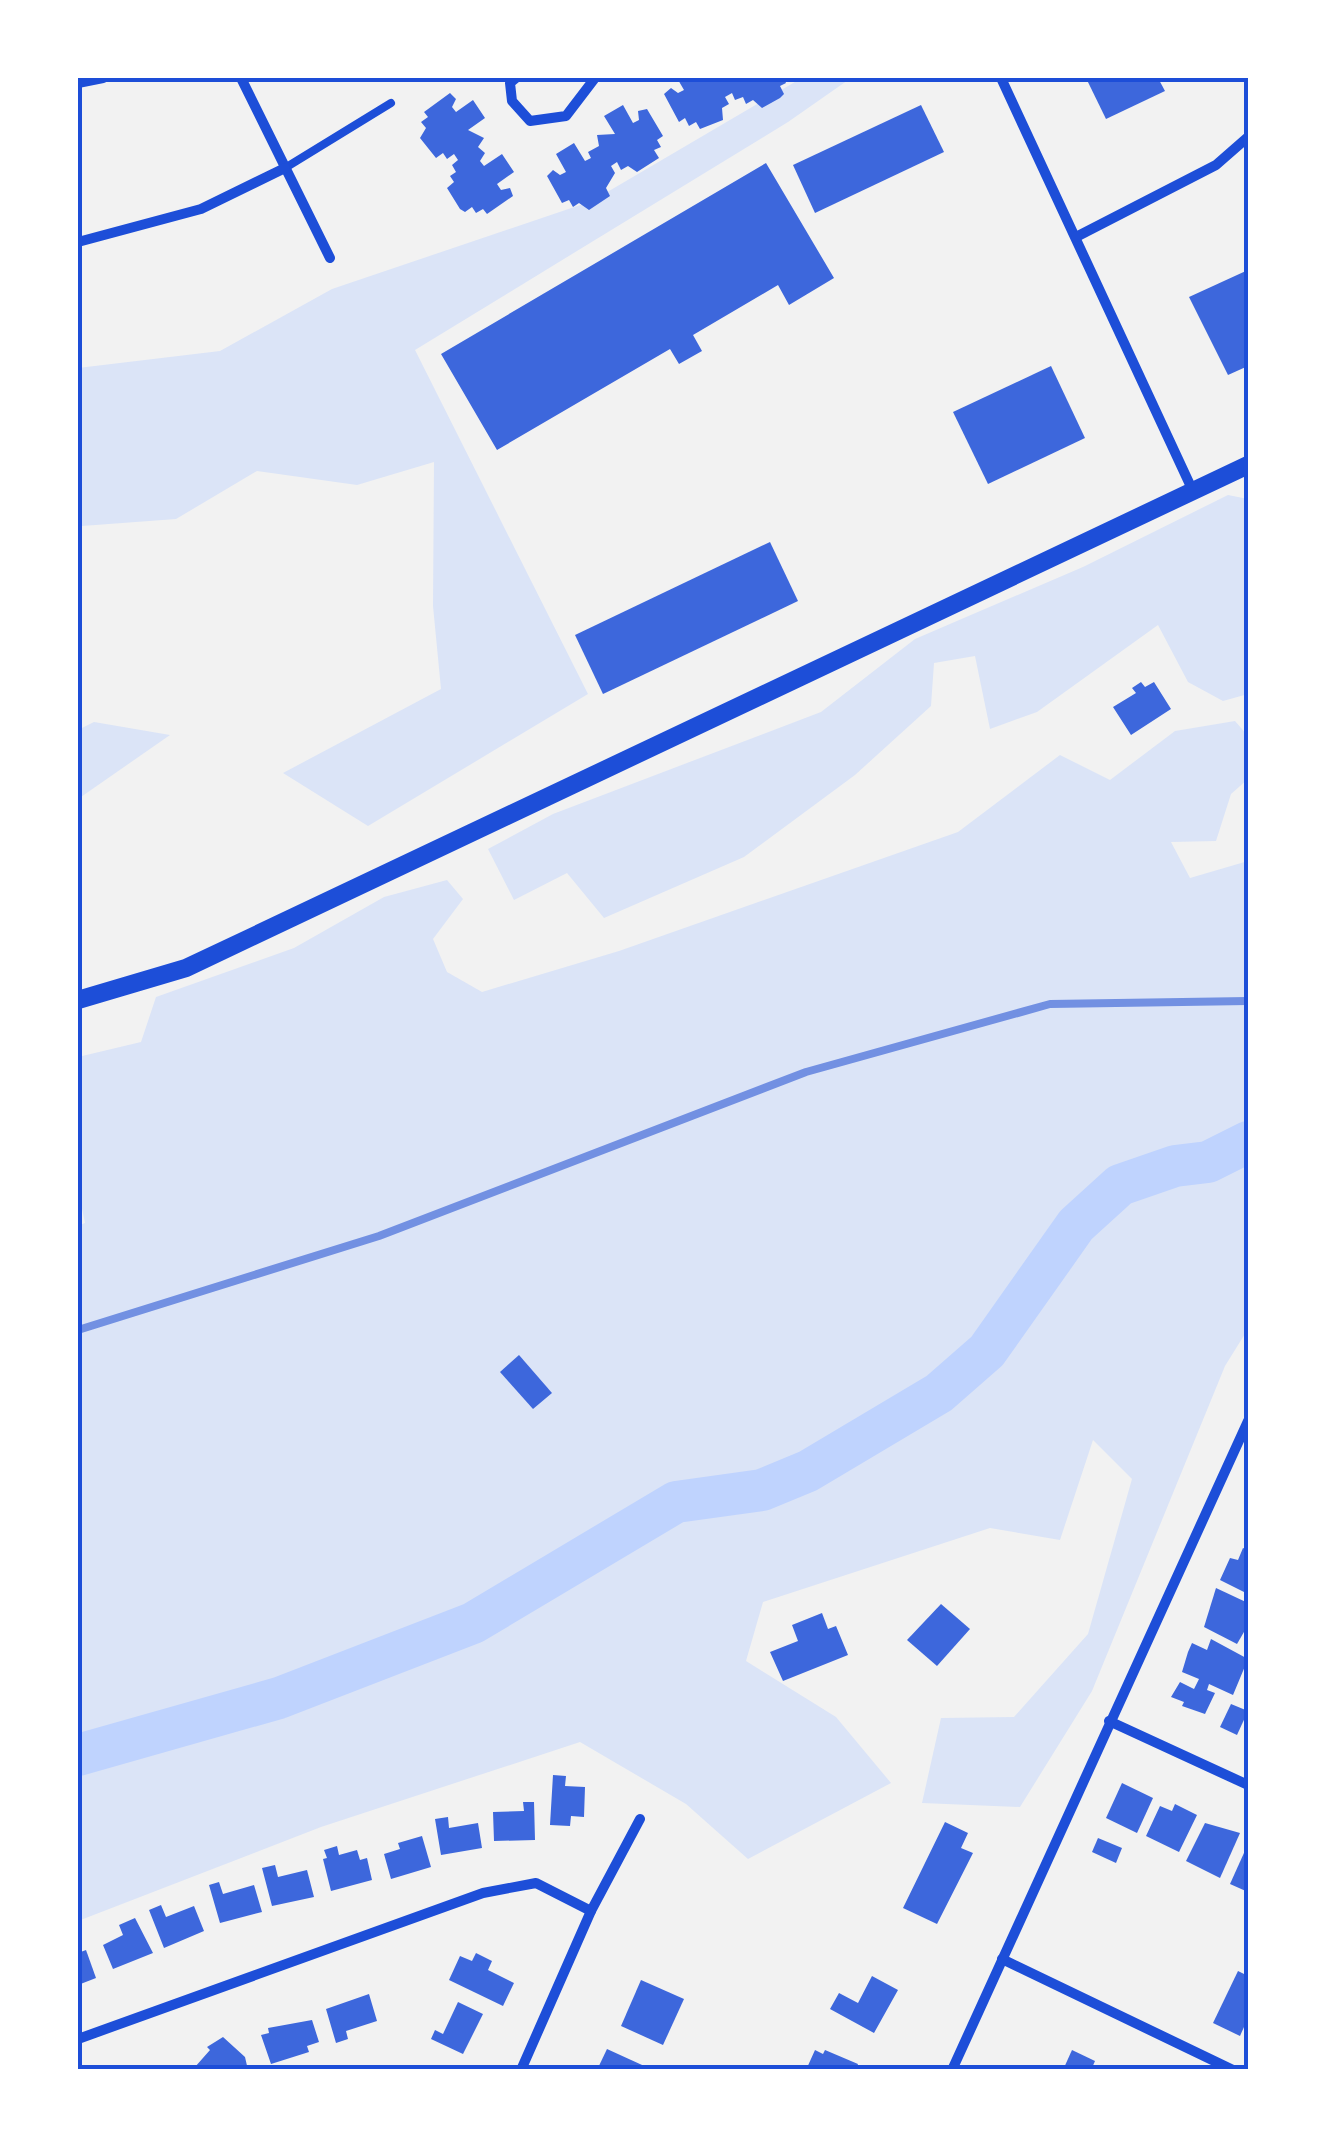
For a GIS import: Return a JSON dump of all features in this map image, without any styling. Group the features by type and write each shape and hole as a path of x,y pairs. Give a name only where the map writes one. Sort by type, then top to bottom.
{"street":[{"path":"78,83 103,78"},
{"path":"241,78 330,258"},
{"path":"516,78 510,82 512,101 530,120 566,116 596,78"},
{"path":"1002,78 1192,489"},
{"path":"1076,237 1216,165 1248,137"},
{"path":"78,242 200,209 286,168"},
{"path":"78,1000 186,968 1248,465"},
{"path":"952,2070 1248,1421"},
{"path":"1109,1721 1248,1786"},
{"path":"520,2070 591,1911 640,1820"},
{"path":"78,2038 483,1894 536,1883 591,1911"},
{"path":"1002,1959 1233,2070"}],"lane":[{"path":"286,168 391,103"}],"shaded area":[{"path":"851,78 788,122 415,350 588,694 368,826 283,773 441,689 433,606 434,462 357,485 257,471 176,519 82,526 78,532 78,368 220,351 332,289 592,201 800,79"},
{"path":"1228,495 1248,499 1248,694 1223,701 1188,682 1158,625 1037,712 990,729 975,656 934,663 931,706 855,775 744,857 604,918 567,873 514,900 488,849 553,814 821,712 915,639 1083,567"},
{"path":"1235,721 1248,736 1248,779 1231,794 1216,841 1171,842 1190,878 1248,861 1248,1329 1225,1366 1092,1691 1020,1807 922,1803 941,1718 1014,1717 1088,1634 1132,1479 1093,1440 1060,1540 990,1528 763,1602 746,1661 836,1717 891,1783 748,1859 686,1804 580,1742 321,1827 78,1921 78,1226 85,1223 78,1189 78,1057 141,1042 156,997 294,948 384,897 447,880 463,899 433,939 447,972 482,992 619,951 958,832 1060,755 1110,780 1175,731"},
{"path":"94,722 170,735 78,799 78,730"}],"building":[{"path":"677,78 784,78 786,83 780,86 784,94 762,108 753,100 746,104 743,97 735,100 732,93 725,97 729,104 722,108 723,120 700,129 696,122 689,126 685,118 679,122 664,94 671,88 678,93 684,90"},
{"path":"1086,78 1158,78 1165,91 1106,119"},
{"path":"450,93 456,99 452,107 456,112 473,100 485,118 468,130 484,138 478,147 485,153 480,161 484,166 502,154 514,172 497,184 501,190 510,188 513,196 487,214 483,209 476,213 472,207 465,212 460,209 447,188 454,182 450,176 456,172 452,165 458,160 454,154 447,159 443,153 436,158 420,138 426,128 421,122 428,117 424,112"},
{"path":"623,105 633,123 639,120 638,111 647,109 663,136 657,140 661,147 654,150 659,158 637,172 628,166 621,170 617,162 611,166 615,173 606,188 610,196 589,210 579,203 573,207 569,200 562,203 547,176 553,170 560,175 566,172 556,154 574,143 585,161 591,158 588,152 599,146 597,135 615,134 604,116"},
{"path":"921,105 944,152 815,213 793,165"},
{"path":"766,163 834,278 789,305 778,285 693,335 702,351 679,364 670,349 497,450 441,354"},
{"path":"1248,270 1248,366 1228,375 1189,297"},
{"path":"1051,366 1085,438 988,484 953,412"},
{"path":"770,542 798,601 603,694 575,635"},
{"path":"1141,682 1145,687 1154,682 1171,709 1131,735 1113,707 1136,693 1132,688"},
{"path":"519,1355 552,1393 533,1409 500,1372"},
{"path":"1243,1548 1248,1550 1248,1594 1220,1580 1230,1558 1238,1560"},
{"path":"1216,1588 1248,1603 1248,1625 1237,1644 1204,1627"},
{"path":"941,1604 970,1629 937,1666 907,1640"},
{"path":"822,1613 828,1629 836,1626 848,1655 783,1681 770,1652 798,1641 792,1625"},
{"path":"1211,1639 1248,1659 1233,1695 1209,1684 1207,1690 1215,1693 1205,1714 1182,1706 1184,1702 1171,1697 1180,1682 1194,1689 1199,1679 1182,1672 1188,1652 1192,1643 1207,1650"},
{"path":"1231,1704 1248,1711 1237,1735 1220,1727"},
{"path":"553,1775 566,1776 565,1786 585,1787 584,1817 571,1816 570,1826 550,1825"},
{"path":"1122,1783 1153,1798 1137,1833 1106,1818"},
{"path":"523,1802 534,1802 535,1840 494,1841 493,1812 524,1811"},
{"path":"1175,1804 1197,1815 1179,1852 1146,1836 1160,1806 1172,1811"},
{"path":"448,1817 449,1828 478,1823 482,1848 441,1855 435,1819"},
{"path":"945,1822 968,1833 961,1848 973,1853 937,1924 903,1908"},
{"path":"1205,1823 1240,1833 1220,1878 1186,1861"},
{"path":"422,1836 431,1867 391,1879 384,1854 400,1849 398,1843"},
{"path":"1098,1838 1122,1848 1116,1863 1092,1852"},
{"path":"1248,1844 1248,1892 1230,1884"},
{"path":"337,1846 339,1855 357,1850 360,1860 367,1858 372,1880 331,1891 324,1850"},
{"path":"275,1865 278,1877 307,1870 314,1897 272,1906 262,1868"},
{"path":"219,1882 223,1894 254,1885 262,1912 220,1923 209,1885"},
{"path":"161,1905 166,1917 194,1906 204,1931 164,1948 149,1910"},
{"path":"135,1918 153,1953 113,1969 103,1945 123,1935 119,1925"},
{"path":"86,1950 96,1978 78,1985 78,1953"},
{"path":"476,1953 492,1961 488,1970 514,1983 503,2006 449,1980 460,1956 472,1961"},
{"path":"1238,1971 1248,1976 1248,2018 1240,2036 1213,2023"},
{"path":"872,1976 898,1990 874,2033 830,2009 839,1993 858,2003"},
{"path":"641,1980 684,1999 663,2045 621,2026"},
{"path":"369,1994 377,2021 346,2031 348,2039 336,2043 326,2009"},
{"path":"458,2002 483,2014 463,2054 431,2039 435,2030 443,2034"},
{"path":"312,2020 319,2042 307,2046 309,2052 271,2064 261,2035 269,2033 268,2028"},
{"path":"223,2037 245,2057 248,2070 195,2067 210,2050 207,2047"},
{"path":"607,2049 653,2070 597,2070"},
{"path":"815,2050 823,2054 825,2050 858,2064 856,2070 806,2070"},
{"path":"1072,2050 1095,2061 1091,2070 1063,2070"}],"waterway":[{"path":"78,1755 279,1698 473,1623 676,1502 762,1490 808,1471 939,1393 987,1351 1076,1225 1120,1185 1175,1166 1208,1162 1248,1142"}],"railway":[{"path":"78,1330 379,1236 806,1072 1050,1004 1248,1001"}]}
